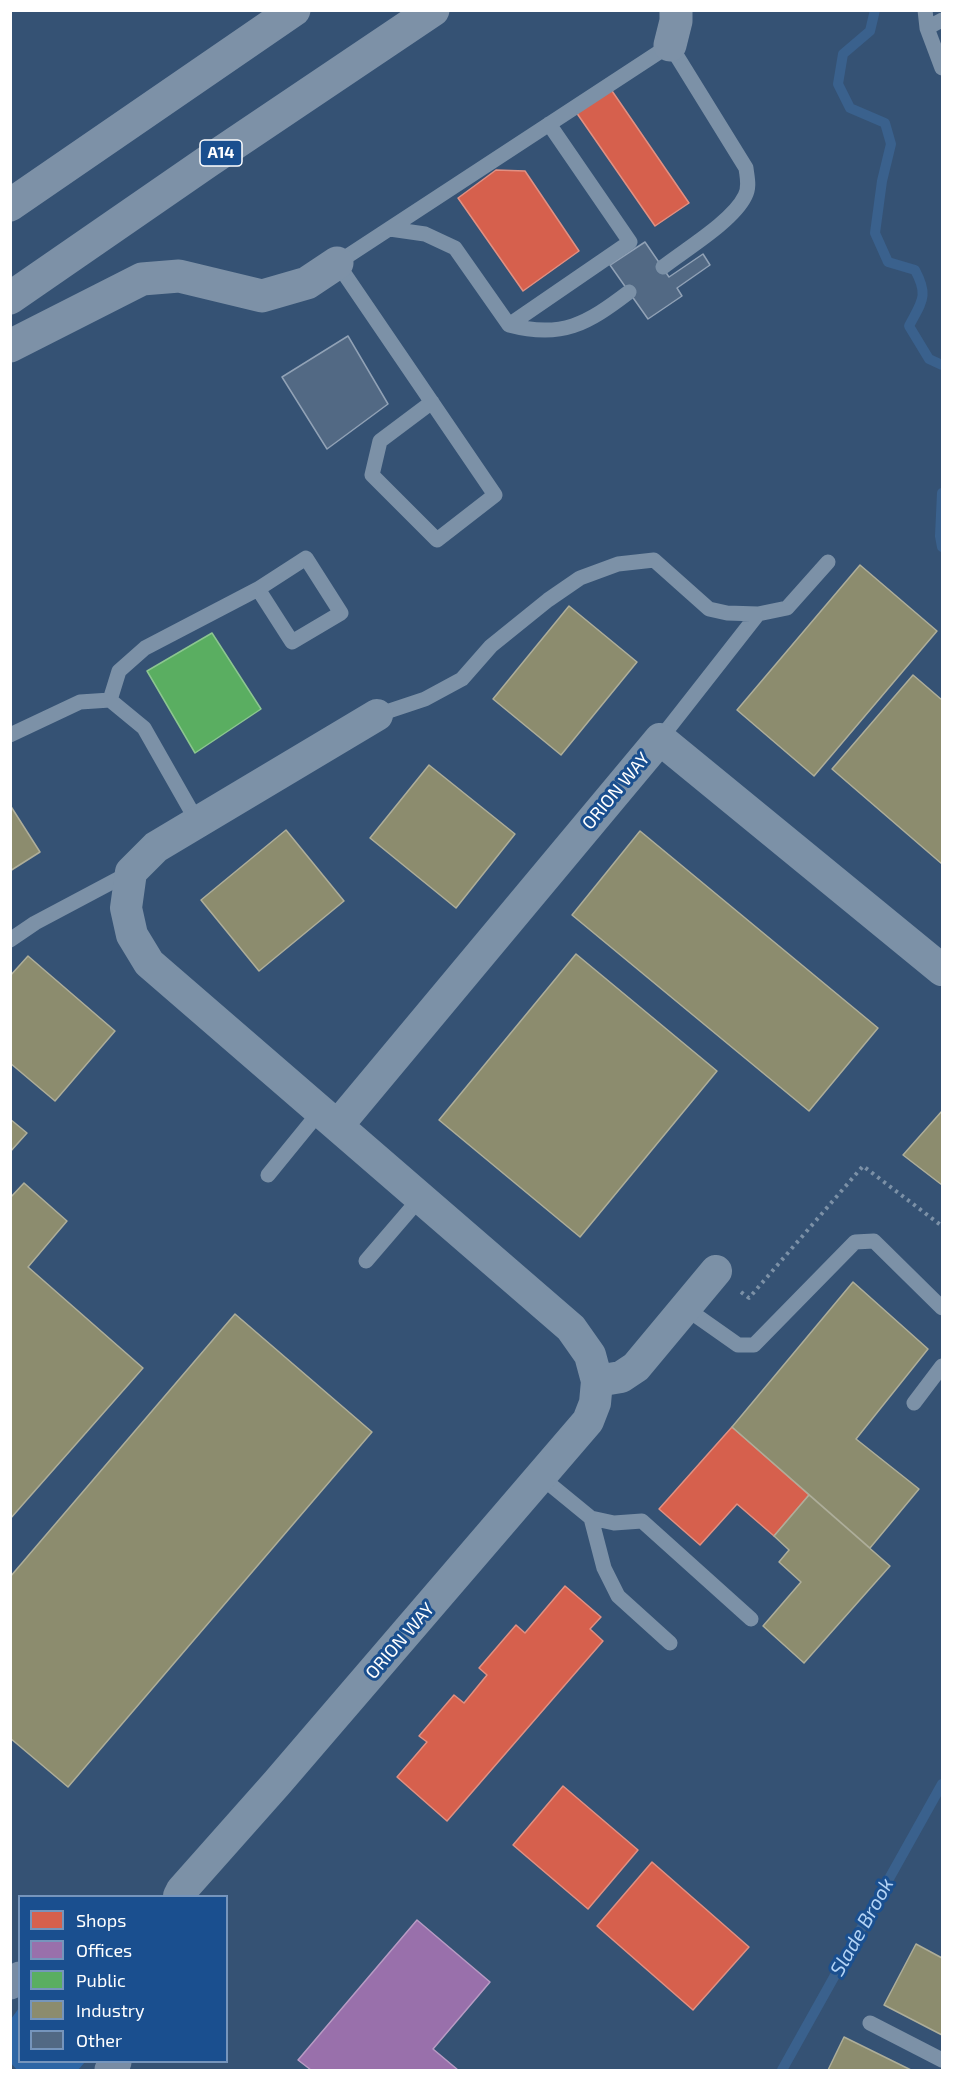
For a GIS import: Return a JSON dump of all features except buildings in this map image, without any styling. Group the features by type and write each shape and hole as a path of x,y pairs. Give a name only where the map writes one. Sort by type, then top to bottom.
{"highway":[{"path":"10,205 294,10"},
{"name":"A14","path":"10,298 433,10"},
{"path":"670,45 676,21 676,10"},
{"path":"10,346 142,279 179,276 262,296 307,283 337,263"}],"street":[{"path":"131,872 156,847 377,715"},
{"name":"ORION WAY","path":"329,1118 660,739 942,970"},
{"name":"ORION WAY","path":"131,872 126,908 132,935 149,963 571,1328 590,1355 597,1381 595,1403 588,1421 277,1783 178,1894"},
{"path":"597,1381 621,1377 636,1367 716,1271"}],"lane":[{"path":"925,10 927,28 942,68"},
{"path":"927,28 942,20"},
{"path":"432,402 380,441 372,475 436,540 495,495 432,402 337,263 670,45 746,168 748,184 746,195 732,214 663,267"},
{"path":"509,325 630,242 549,124"},
{"path":"390,229 425,234 455,248 509,325 542,331 571,327 599,315 629,292"},
{"path":"110,700 119,671 145,648 258,589 306,558 341,613 292,642 258,589"},
{"path":"377,715 425,699 462,679 491,646 548,600 580,578 618,564 654,560 709,609 727,613 758,614 786,608 828,562"},
{"path":"660,739 758,614"},
{"path":"10,735 80,702 110,700 144,728 198,823"},
{"path":"10,940 35,923 131,872"},
{"path":"268,1174 329,1118"},
{"path":"366,1260 421,1197"},
{"path":"684,1307 738,1345 754,1345 855,1242 874,1241 942,1308"},
{"path":"914,1403 942,1366"},
{"path":"541,1477 591,1518 614,1523 642,1521 751,1619"},
{"path":"591,1518 604,1568 618,1596 670,1643"},
{"path":"870,2023 942,2060"}],"path":[{"path":"716,1271 749,1298 863,1166 942,1226"}],"shaded area":[{"path":"18,2009 18,2063 84,2063 78,2070 17,2070 10,2062 11,2019"}],"waterway":[{"name":"Slade Brook","path":"875,10 870,31 843,54 838,84 850,108 885,123 891,144 882,181 875,233 888,262 915,270 923,293 909,326 929,359 942,365"},
{"name":"Slade Brook","path":"942,493 940,536 942,547"},
{"name":"Slade Brook","path":"782,2070 942,1784"}]}
